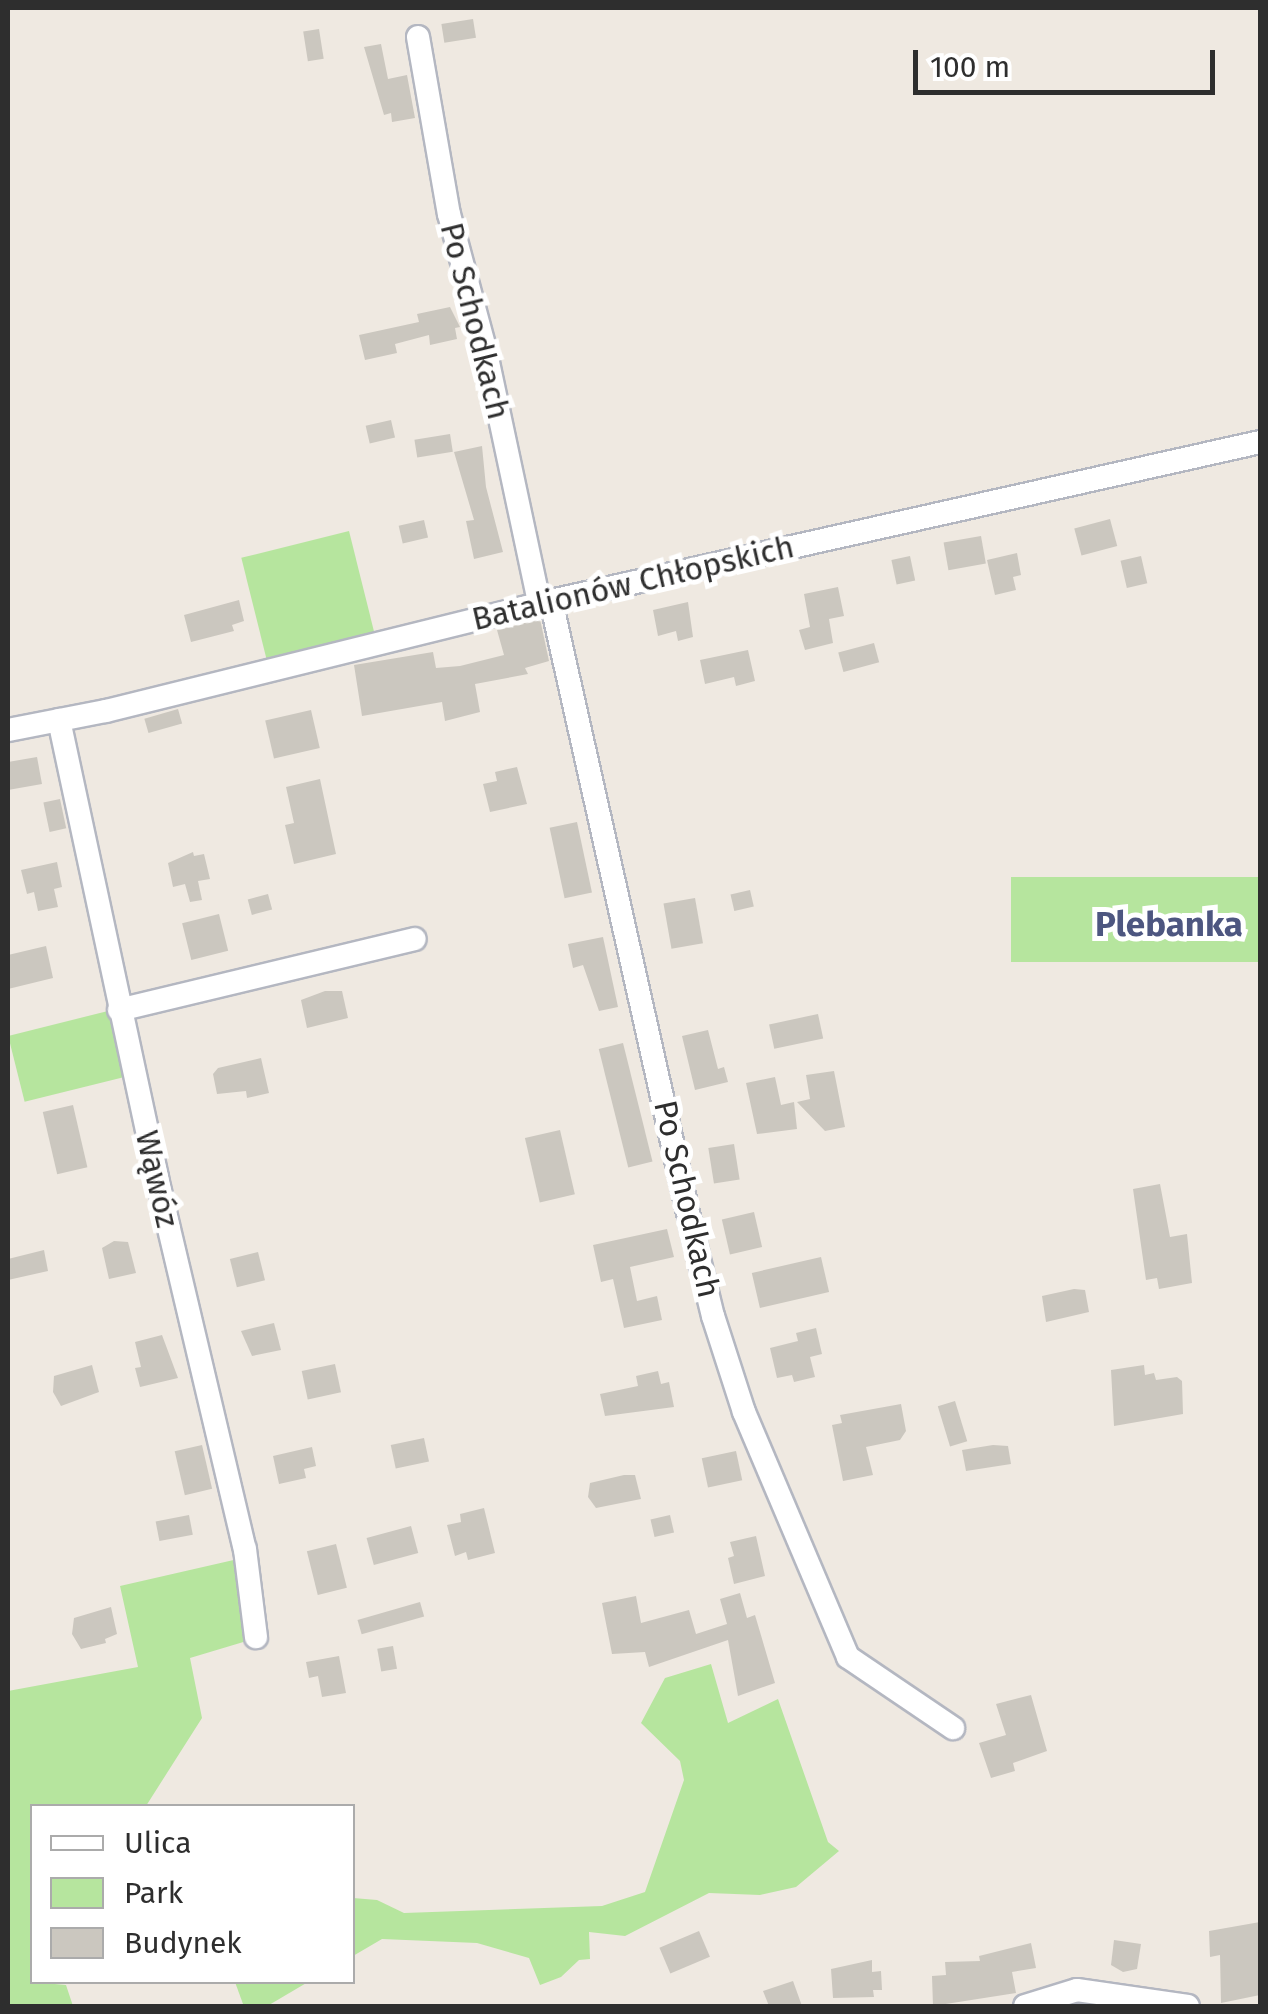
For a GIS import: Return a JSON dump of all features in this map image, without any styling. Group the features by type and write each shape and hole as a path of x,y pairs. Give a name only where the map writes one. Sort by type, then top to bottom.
{"street":[{"name":"Po Schodkach","path":"418,38 448,214 486,348 695,1241 744,1412 848,1657 953,1728"},
{"name":"Batalionów Chłopskich","path":"8,730 545,602 1260,442"},
{"name":"Wąwóz","path":"59,720 119,1010 244,1549 256,1637"},
{"path":"119,1010 415,939"},
{"path":"1024,2006 1077,1990 1188,2006"}],"green space":[{"path":"349,531 374,633 267,660 241,558"},
{"path":"1011,877 1260,877 1260,962 1011,962"},
{"path":"112,1010 128,1076 25,1102 8,1036"},
{"path":"238,1559 250,1640 190,1658 202,1718 147,1804 30,1804 30,1984 66,1985 73,2006 8,2006 8,1691 138,1667 120,1586"},
{"path":"711,1664 728,1723 778,1699 828,1842 839,1851 796,1887 760,1895 709,1893 625,1936 589,1932 590,1959 579,1960 561,1977 540,1985 529,1958 477,1943 382,1939 355,1955 355,1898 377,1900 404,1913 602,1906 645,1892 684,1780 680,1761 641,1723 665,1678"},
{"path":"236,1984 305,1984 269,2005 243,2004"}],"building":[{"path":"473,19 476,38 444,43 441,24"},
{"path":"319,29 324,59 308,61 303,32"},
{"path":"381,44 388,79 407,75 415,118 392,122 391,113 384,115 364,47"},
{"path":"450,307 460,327 455,328 457,339 430,345 429,335 395,344 397,353 365,360 359,335 419,322 417,314"},
{"path":"391,420 395,438 370,443 366,426"},
{"path":"450,434 453,452 417,457 414,440"},
{"path":"482,446 486,487 503,552 474,559 466,521 474,520 454,452"},
{"path":"1110,519 1117,546 1082,556 1074,529"},
{"path":"424,520 428,538 403,543 399,526"},
{"path":"981,536 986,564 948,570 944,543"},
{"path":"1017,553 1021,575 1013,577 1016,590 995,595 987,560"},
{"path":"910,556 915,580 897,584 891,560"},
{"path":"1141,556 1147,583 1127,588 1121,561"},
{"path":"838,587 844,616 829,619 833,643 805,650 799,630 810,627 804,594"},
{"path":"239,600 244,621 232,625 234,631 191,642 184,615"},
{"path":"688,602 693,637 678,641 676,631 658,636 653,610"},
{"path":"540,619 549,661 525,668 528,674 475,684 480,712 445,721 442,702 362,716 354,665 433,652 436,668 460,666 504,655 497,630"},
{"path":"874,643 879,662 843,672 838,653"},
{"path":"748,650 755,681 736,686 734,677 705,684 700,660"},
{"path":"178,709 182,723 148,733 144,719"},
{"path":"311,710 320,748 274,759 265,721"},
{"path":"37,757 42,784 8,790 8,762"},
{"path":"517,767 527,804 490,812 483,784 497,781 495,772"},
{"path":"320,779 336,854 294,864 285,825 294,823 286,787"},
{"path":"60,799 66,828 50,832 43,803"},
{"path":"577,822 592,892 565,898 550,828"},
{"path":"193,852 194,856 204,854 210,879 198,881 202,900 190,902 185,884 173,887 168,863"},
{"path":"57,862 62,887 54,889 58,907 38,911 34,892 27,894 21,870"},
{"path":"750,890 754,907 734,911 731,894"},
{"path":"268,894 272,909 252,915 248,899"},
{"path":"695,898 703,943 671,949 663,904"},
{"path":"219,914 228,951 191,960 182,923"},
{"path":"603,937 618,1007 599,1011 583,965 573,968 568,944"},
{"path":"46,946 53,978 8,989 8,955"},
{"path":"325,991 342,991 348,1018 307,1028 301,1000"},
{"path":"818,1014 823,1038 774,1049 769,1024"},
{"path":"708,1030 718,1069 724,1067 728,1082 695,1090 682,1036"},
{"path":"623,1043 653,1161 628,1167 599,1049"},
{"path":"261,1058 269,1093 247,1098 246,1091 217,1094 213,1074 218,1068"},
{"path":"834,1071 845,1127 825,1131 797,1102 810,1099 806,1075"},
{"path":"775,1077 781,1105 794,1102 797,1129 757,1134 746,1083"},
{"path":"73,1105 87,1167 57,1174 43,1112"},
{"path":"560,1130 575,1194 540,1202 525,1138"},
{"path":"734,1144 740,1180 714,1184 708,1148"},
{"path":"1160,1184 1170,1237 1187,1234 1192,1283 1159,1289 1157,1278 1146,1280 1133,1189"},
{"path":"754,1212 762,1247 730,1255 722,1219"},
{"path":"667,1229 674,1257 630,1267 637,1301 657,1296 662,1320 624,1328 613,1279 601,1282 593,1245"},
{"path":"114,1241 128,1242 136,1273 109,1279 102,1248"},
{"path":"44,1250 48,1271 8,1280 8,1259"},
{"path":"258,1252 265,1280 237,1287 230,1259"},
{"path":"821,1257 829,1292 760,1308 752,1273"},
{"path":"1085,1290 1089,1312 1046,1322 1042,1296"},
{"path":"274,1323 281,1350 252,1356 241,1331"},
{"path":"816,1328 822,1354 810,1357 815,1377 794,1382 792,1375 777,1378 770,1348 798,1341 796,1333"},
{"path":"162,1335 178,1378 140,1387 135,1368 141,1367 135,1342"},
{"path":"335,1364 341,1392 308,1399 302,1371"},
{"path":"92,1365 99,1392 61,1406 53,1392 54,1376"},
{"path":"1144,1365 1145,1375 1154,1373 1156,1380 1177,1377 1182,1381 1183,1414 1114,1426 1111,1370"},
{"path":"658,1371 661,1384 669,1382 674,1407 605,1416 600,1394 638,1386 636,1376"},
{"path":"955,1401 967,1441 950,1446 938,1406"},
{"path":"901,1404 906,1431 900,1440 866,1447 873,1475 843,1481 832,1425 842,1423 840,1415"},
{"path":"424,1438 429,1461 396,1469 391,1445"},
{"path":"202,1445 212,1489 185,1495 175,1451"},
{"path":"1008,1446 1011,1464 966,1471 962,1450"},
{"path":"312,1447 316,1466 304,1469 306,1478 279,1484 273,1456"},
{"path":"736,1451 742,1480 708,1488 702,1458"},
{"path":"635,1475 641,1499 596,1508 588,1497 590,1483"},
{"path":"484,1508 495,1553 468,1560 466,1552 455,1556 447,1525 461,1522 460,1514"},
{"path":"189,1515 193,1535 159,1541 156,1521"},
{"path":"670,1515 674,1533 655,1537 651,1519"},
{"path":"411,1526 418,1553 374,1565 367,1538"},
{"path":"756,1536 765,1576 734,1584 728,1558 734,1556 730,1542"},
{"path":"336,1544 347,1588 318,1595 307,1551"},
{"path":"740,1593 747,1618 755,1615 775,1683 738,1696 728,1640 649,1667 645,1652 612,1654 602,1603 636,1596 641,1623 689,1610 696,1634 727,1624 720,1599"},
{"path":"420,1602 424,1616 362,1634 358,1620"},
{"path":"111,1607 117,1634 105,1639 106,1643 81,1649 72,1634 74,1618"},
{"path":"393,1646 397,1669 381,1671 377,1649"},
{"path":"339,1656 346,1693 322,1697 318,1676 309,1678 306,1662"},
{"path":"1031,1695 1047,1751 1013,1763 1015,1771 991,1778 979,1743 1006,1735 996,1704"},
{"path":"1260,1922 1260,1995 1221,2003 1220,1955 1210,1957 1209,1931"},
{"path":"699,1931 710,1957 670,1974 659,1948"},
{"path":"1114,1940 1141,1944 1137,1969 1123,1972 1111,1965"},
{"path":"1031,1943 1036,1968 1012,1972 1016,1993 933,2006 932,1976 946,1975 945,1962 980,1961 979,1956"},
{"path":"872,1960 872,1972 881,1971 882,1990 873,1990 874,1997 833,1998 831,1969"},
{"path":"793,1981 802,2006 769,2006 763,1991"}],"district":[{"name":"Plebanka","path":"1169,924"}]}
